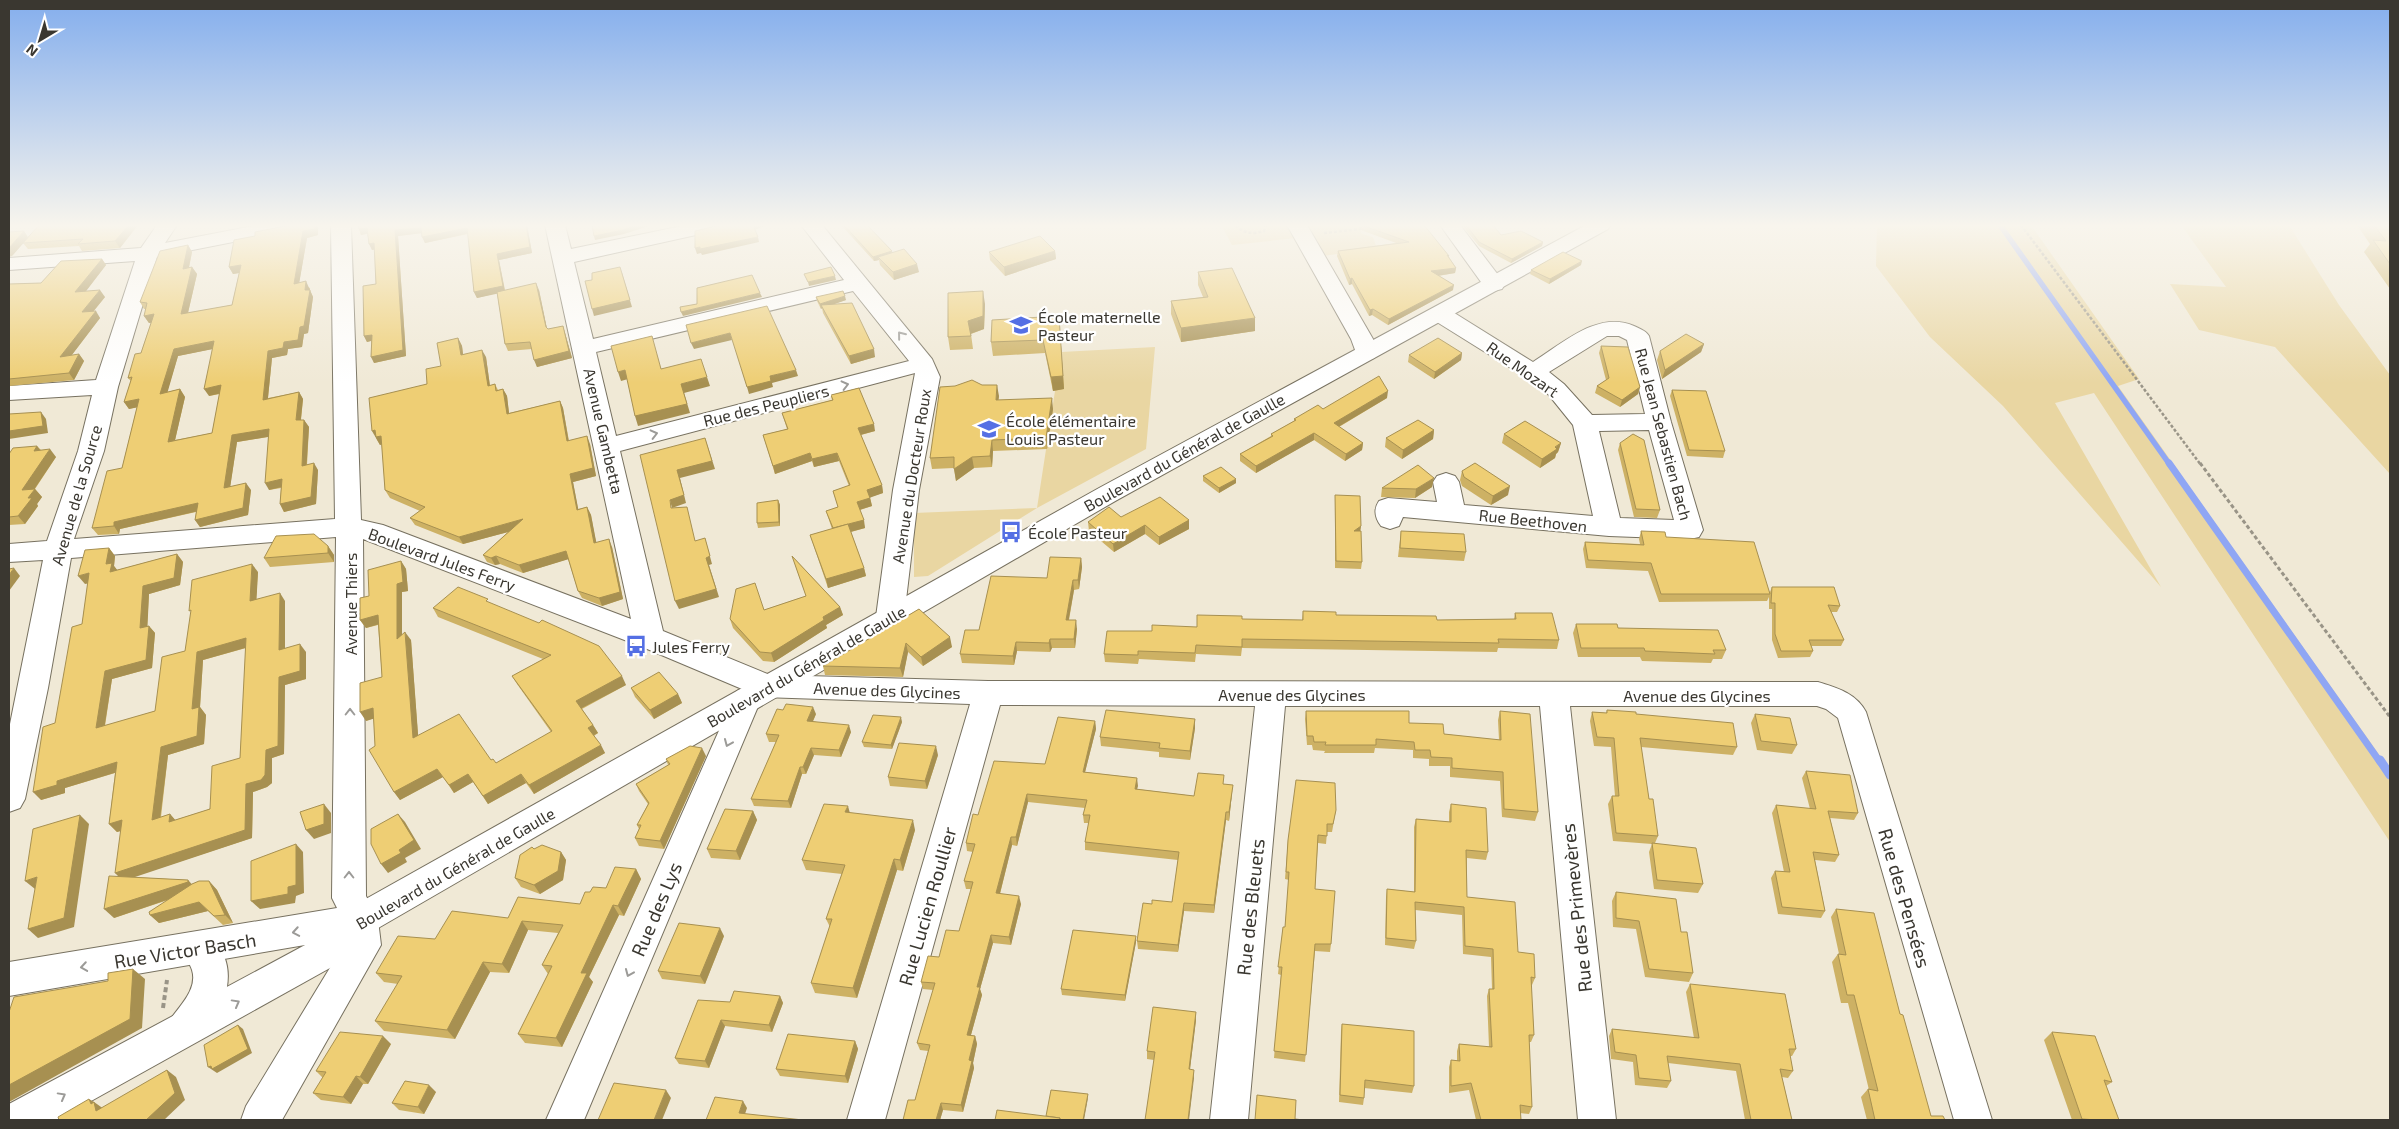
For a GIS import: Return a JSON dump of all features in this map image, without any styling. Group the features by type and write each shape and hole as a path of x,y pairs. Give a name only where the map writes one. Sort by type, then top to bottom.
{"street":[{"name":"Avenue de la Source","path":"9,800 15,749 58,550 91,451 106,387 140,278"},
{"name":"Avenue Thiers","path":"342,278 348,527 351,548 349,898 361,920"},
{"name":"Avenue Gambetta","path":"566,278 585,348 650,638"},
{"path":"855,278 924,364"},
{"path":"1327,278 1362,339 1366,353"},
{"path":"1489,278 1494,284"},
{"name":"Boulevard du Général de Gaulle","path":"19,1120 176,1033 203,1022 326,952 361,920 890,617 1505,278"},
{"path":"585,348 859,282"},
{"name":"Rue Mozart","path":"1440,314 1533,372 1556,389 1585,423 1609,527"},
{"name":"Rue Jean Sebastien Bach","path":"1533,372 1602,329 1622,329 1638,336 1659,422 1690,530"},
{"name":"Rue des Peupliers","path":"607,446 924,364"},
{"name":"Avenue du Docteur Roux","path":"890,617 906,490 928,377 924,364"},
{"path":"9,393 106,387"},
{"path":"1585,423 1659,422"},
{"path":"1446,482 1452,512"},
{"name":"Rue Beethoven","path":"1390,520 1388,507 1609,527 1690,530"},
{"name":"Boulevard Jules Ferry","path":"9,553 348,527 374,532 650,638 758,693"},
{"name":"Avenue des Glycines","path":"758,693 988,692 1554,696 1818,694"},
{"name":"Rue Lucien Roullier","path":"866,1120 988,692"},
{"name":"Rue des Lys","path":"566,1120 758,693"},
{"name":"Rue des Bleuets","path":"1229,1120 1271,694"},
{"name":"Rue des Pensées","path":"1818,694 1837,701 1851,712 1972,1120"},
{"name":"Rue des Primevères","path":"1554,696 1597,1120"},
{"path":"260,1120 363,945 361,920"},
{"name":"Rue Victor Basch","path":"9,979 361,920"},
{"path":"176,1033 209,994 212,978 208,961 186,950"}],"path":[{"path":"2061,278 2390,717"},
{"path":"176,1033 161,1027 168,969 186,950"}],"shaded area":[{"path":"1885,278 2068,278 2139,379 2118,386 2390,770 2390,842 2094,393 2055,403 2161,587 2003,406 1930,337"},
{"path":"2219,278 2322,278 2339,305 2390,375 2390,474 2275,347 2199,330 2170,284 2226,287"},
{"path":"1155,347 1146,449 1037,508 1061,352"},
{"path":"1037,508 928,576 914,577 914,513"}],"building":[{"path":"46,278 87,278 75,292 100,290 82,312 96,311 60,357 79,354 69,373 9,379 9,284 41,283"},
{"path":"150,278 189,278 181,314 232,305 238,278 295,278 294,284 306,281 305,290 310,290 304,326 300,327 298,340 284,342 283,348 268,351 263,400 299,392 296,420 304,420 302,466 314,463 311,497 280,504 282,479 265,483 269,429 232,435 224,488 246,483 243,508 195,520 198,503 114,522 114,526 92,528 107,471 122,468 139,399 124,402 132,377 128,378 135,354 141,353 154,314 144,316 147,303 140,302","holes":["214,341 204,389 221,385 212,433 168,442 180,389 160,394 174,349"]},
{"path":"376,278 398,278 403,350 371,357 372,335 364,336 363,286 376,284"},
{"path":"472,278 501,278 503,286 474,292"},
{"path":"592,278 623,278 630,300 592,309 585,281 592,280"},
{"path":"741,278 753,278 760,293 681,312 680,307 697,304 697,288"},
{"path":"806,278 827,278 808,282"},
{"path":"1200,278 1236,278 1255,318 1181,328 1171,301 1208,297"},
{"path":"1349,278 1442,278 1454,285 1389,319 1373,309 1370,310 1352,278"},
{"path":"536,283 546,327 548,329 563,326 569,351 534,360 530,342 505,344 497,292"},
{"path":"843,291 845,296 820,304 816,297"},
{"path":"983,291 983,316 968,321 971,336 948,337 948,293"},
{"path":"852,303 874,349 849,356 821,305"},
{"path":"767,306 796,370 770,376 771,381 747,387 730,333 691,343 686,325"},
{"path":"1059,316 1063,376 1051,377 1043,340 991,342 992,320"},
{"path":"1686,334 1704,344 1665,370 1660,351"},
{"path":"652,336 661,369 701,359 707,377 681,384 687,404 635,416 625,370 618,372 611,346"},
{"path":"458,338 461,355 482,350 488,386 495,384 496,391 503,389 507,414 560,401 567,441 587,436 593,468 570,474 577,510 587,507 594,543 609,539 620,592 599,598 578,591 566,551 519,565 496,556 491,558 483,555 523,519 459,537 410,518 425,507 385,490 381,436 376,437 375,430 372,431 369,398 427,384 426,369 441,366 437,343"},
{"path":"1438,338 1462,353 1435,372 1409,355"},
{"path":"1601,346 1628,347 1640,387 1622,400 1597,386 1609,378"},
{"path":"1379,376 1388,391 1334,423 1363,443 1346,454 1314,433 1256,466 1240,454 1273,436 1271,434 1318,405 1323,409"},
{"path":"972,380 982,385 997,385 996,400 1052,398 1046,438 992,440 990,456 972,457 954,469 954,457 930,458 940,387 955,386"},
{"path":"859,388 874,424 858,428 882,485 867,490 870,498 857,502 864,520 833,528 826,511 838,507 833,491 850,485 837,453 812,459 810,453 773,466 763,435 788,429 782,413 833,400 831,395"},
{"path":"1672,390 1706,391 1725,451 1689,450"},
{"path":"41,412 43,426 9,431 9,414"},
{"path":"1418,420 1434,430 1403,450 1386,438"},
{"path":"1525,421 1561,443 1555,447 1557,449 1542,459 1504,434"},
{"path":"1633,434 1644,440 1660,510 1636,509 1620,443"},
{"path":"705,438 712,461 677,470 684,495 670,500 671,508 687,507 695,541 705,538 710,556 706,558 716,589 675,601 640,455"},
{"path":"37,446 34,451 50,449 22,490 35,489 28,498 32,498 18,516 9,517 9,454 13,448"},
{"path":"1475,463 1510,486 1493,496 1464,477 1462,471"},
{"path":"1418,465 1434,478 1416,489 1382,488"},
{"path":"1221,467 1236,479 1219,488 1203,476"},
{"path":"1335,495 1360,496 1361,526 1354,531 1361,531 1362,562 1336,561"},
{"path":"1160,497 1189,520 1159,537 1145,525 1113,544 1088,522 1109,507 1121,517"},
{"path":"778,500 779,522 757,523 757,503"},
{"path":"848,524 864,568 826,579 810,535"},
{"path":"1401,531 1464,534 1466,552 1400,548"},
{"path":"1641,531 1665,532 1666,537 1754,542 1770,594 1661,594 1651,563 1588,560 1585,542 1644,545"},
{"path":"314,534 328,546 328,553 264,558 276,536"},
{"path":"109,548 106,564 112,563 110,572 177,554 174,578 143,586 140,628 149,626 146,660 105,671 96,728 155,711 162,657 185,651 191,610 189,611 192,580 252,564 250,601 280,593 279,650 300,644 300,671 279,677 278,746 266,750 265,775 261,780 246,784 245,830 115,873 122,820 109,824 117,762 57,781 57,785 33,792 43,727 55,723 72,627 82,624 89,573 78,576 85,550","holes":["246,638 240,758 212,766 210,809 169,822 170,814 152,820 161,747 197,736 199,707 192,709 197,652"]},
{"path":"792,556 840,607 823,617 824,620 771,653 760,652 730,619 736,589 755,583 764,610 806,596"},
{"path":"1050,557 1081,558 1078,580 1073,580 1066,620 1076,620 1074,639 1050,639 1049,643 1016,642 1013,656 960,654 965,630 979,630 991,576 1047,578"},
{"path":"401,561 403,582 397,584 397,639 405,632 413,738 459,714 491,760 493,759 496,763 552,731 512,676 551,655 433,608 458,587 488,599 486,601 539,623 542,620 599,646 622,676 576,701 593,725 588,728 601,745 529,785 521,774 483,796 468,774 449,785 437,769 394,792 369,750 375,746 373,708 360,712 360,683 382,677 378,615 360,620 360,598 369,596 368,570"},
{"path":"1772,587 1834,587 1840,606 1828,605 1844,640 1809,640 1813,651 1781,651 1775,634 1775,603 1771,603"},
{"path":"919,609 950,637 921,657 906,643 900,668 823,666"},
{"path":"1303,611 1336,612 1336,615 1436,616 1437,620 1516,619 1515,613 1552,613 1559,640 1498,639 1499,643 1242,639 1242,647 1196,645 1195,653 1138,651 1138,655 1104,654 1107,631 1152,631 1152,625 1197,627 1197,615 1242,616 1242,619 1303,620"},
{"path":"1576,624 1617,624 1618,628 1718,630 1726,650 1713,650 1715,654 1645,651 1644,648 1581,648"},
{"path":"659,672 678,694 650,710 631,688"},
{"path":"786,704 813,707 807,721 849,725 839,750 811,748 803,767 800,767 788,801 751,799 779,735 766,734 777,709 783,710"},
{"path":"1106,710 1195,719 1190,751 1159,748 1160,743 1100,737"},
{"path":"1607,710 1733,723 1737,747 1640,738 1649,799 1653,799 1658,836 1616,833 1612,796 1619,796 1614,738 1597,737 1592,712 1607,713"},
{"path":"1306,711 1409,711 1409,723 1443,724 1444,734 1501,740 1500,711 1530,714 1538,812 1504,809 1503,772 1452,768 1452,758 1431,757 1430,750 1415,750 1414,742 1376,739 1376,745 1325,745 1326,742 1314,742 1313,736 1307,736"},
{"path":"1755,714 1790,718 1797,745 1761,741"},
{"path":"873,715 901,717 891,745 862,742"},
{"path":"1058,717 1095,721 1083,772 1137,778 1135,789 1194,796 1198,773 1224,775 1223,784 1233,785 1229,812 1226,812 1214,905 1184,903 1178,945 1137,941 1143,903 1152,904 1152,900 1172,902 1179,852 1085,842 1090,815 1083,815 1087,800 1027,794 1016,837 1011,837 996,893 1019,896 1009,937 991,935 967,1035 975,1036 969,1060 972,1061 961,1105 941,1103 936,1120 903,1120 908,1100 915,1100 930,1045 917,1043 935,983 921,982 928,956 939,957 946,930 959,931 973,882 964,881 975,844 966,843 973,814 978,815 994,761 1045,764"},
{"path":"899,743 936,746 925,781 888,777"},
{"path":"690,746 702,748 660,841 635,838 641,825 637,825 649,803 636,784 670,764 666,759"},
{"path":"1806,771 1850,775 1858,813 1828,811 1839,855 1813,852 1825,911 1782,907 1775,871 1790,872 1776,805 1816,809"},
{"path":"1296,780 1335,783 1336,810 1333,824 1327,824 1327,836 1318,835 1315,889 1335,891 1331,944 1315,944 1306,1055 1274,1051 1282,967 1278,967 1283,927 1285,927 1289,872 1286,872 1288,840"},
{"path":"324,804 324,824 306,830 300,812"},
{"path":"824,804 848,806 845,812 913,820 900,860 894,859 853,988 811,983 832,919 826,919 845,865 802,860"},
{"path":"1451,804 1486,808 1488,852 1466,850 1467,897 1515,902 1518,952 1534,954 1535,978 1531,977 1534,1035 1529,1035 1532,1107 1520,1105 1521,1120 1481,1120 1471,1083 1451,1086 1451,1060 1460,1061 1459,1044 1492,1047 1489,989 1494,989 1493,949 1465,946 1464,907 1415,902 1416,941 1386,938 1387,889 1415,892 1416,819 1451,822"},
{"path":"725,809 753,811 736,851 707,849"},
{"path":"398,814 414,840 399,850 401,853 381,864 371,844 371,829"},
{"path":"80,815 64,918 28,929 37,877 25,881 33,829"},
{"path":"1652,843 1696,848 1703,884 1657,880"},
{"path":"296,844 296,885 288,887 288,894 251,901 251,861"},
{"path":"542,845 561,852 558,871 534,885 515,878 520,855 532,847 534,849"},
{"path":"615,867 636,869 618,906 613,905 581,973 587,973 556,1038 518,1034 552,966 542,965 563,925 522,921 502,964 483,962 447,1030 375,1021 402,976 376,973 398,936 435,939 452,911 508,918 518,897 580,904 585,892 590,892 593,887 606,888"},
{"path":"109,876 188,880 188,882 104,909"},
{"path":"199,881 209,881 225,915 214,916 199,902 150,915 149,912"},
{"path":"1616,892 1676,899 1681,932 1687,932 1693,973 1649,969 1639,921 1616,918"},
{"path":"1836,909 1874,913 1900,1014 1903,1015 1931,1116 1943,1116 1945,1120 1875,1120 1868,1089 1878,1091 1854,995 1847,995 1838,954 1846,955"},
{"path":"679,923 720,928 700,976 658,971"},
{"path":"1073,930 1136,936 1125,995 1061,989"},
{"path":"133,969 130,1019 9,1085 9,1012 14,997 108,981 108,973"},
{"path":"1690,984 1785,994 1796,1049 1789,1049 1793,1071 1780,1069 1792,1120 1751,1120 1740,1064 1667,1056 1671,1081 1639,1078 1636,1055 1615,1052 1612,1029 1699,1038"},
{"path":"734,991 780,996 769,1025 721,1020 705,1061 675,1058 698,1000 730,1002"},
{"path":"1153,1007 1196,1012 1189,1069 1194,1070 1188,1120 1145,1120 1155,1052 1147,1051"},
{"path":"1342,1024 1414,1031 1414,1086 1365,1080 1364,1098 1340,1095"},
{"path":"238,1025 248,1049 212,1069 211,1066 208,1067 204,1045"},
{"path":"340,1032 383,1036 360,1077 356,1076 343,1097 313,1093 326,1072 316,1071"},
{"path":"2052,1032 2095,1036 2112,1082 2104,1080 2119,1120 2082,1119"},
{"path":"788,1034 855,1041 845,1076 776,1069"},
{"path":"167,1070 175,1093 146,1120 59,1120 58,1117 89,1099 91,1104 94,1102 96,1111"},
{"path":"405,1081 429,1085 418,1107 392,1103"},
{"path":"614,1083 666,1090 654,1120 598,1120"},
{"path":"1051,1090 1088,1094 1083,1120 1060,1120 1060,1118 1046,1116"},
{"path":"1257,1095 1296,1100 1295,1119 1304,1120 1255,1120"},
{"path":"715,1097 743,1101 739,1113 803,1120 706,1120"},
{"path":"997,1110 1060,1118 1059,1120 995,1120"}],"waterway":[{"path":"2037,278 2170,465"},
{"path":"2169,463 2380,762"},
{"path":"2380,760 2390,775"}],"place":[{"name":"École maternelle Pasteur","path":"1021,325"},
{"name":"École élémentaire Louis Pasteur","path":"989,429"},
{"name":"École Pasteur","path":"1011,532"},
{"name":"Jules Ferry","path":"636,646"}]}
